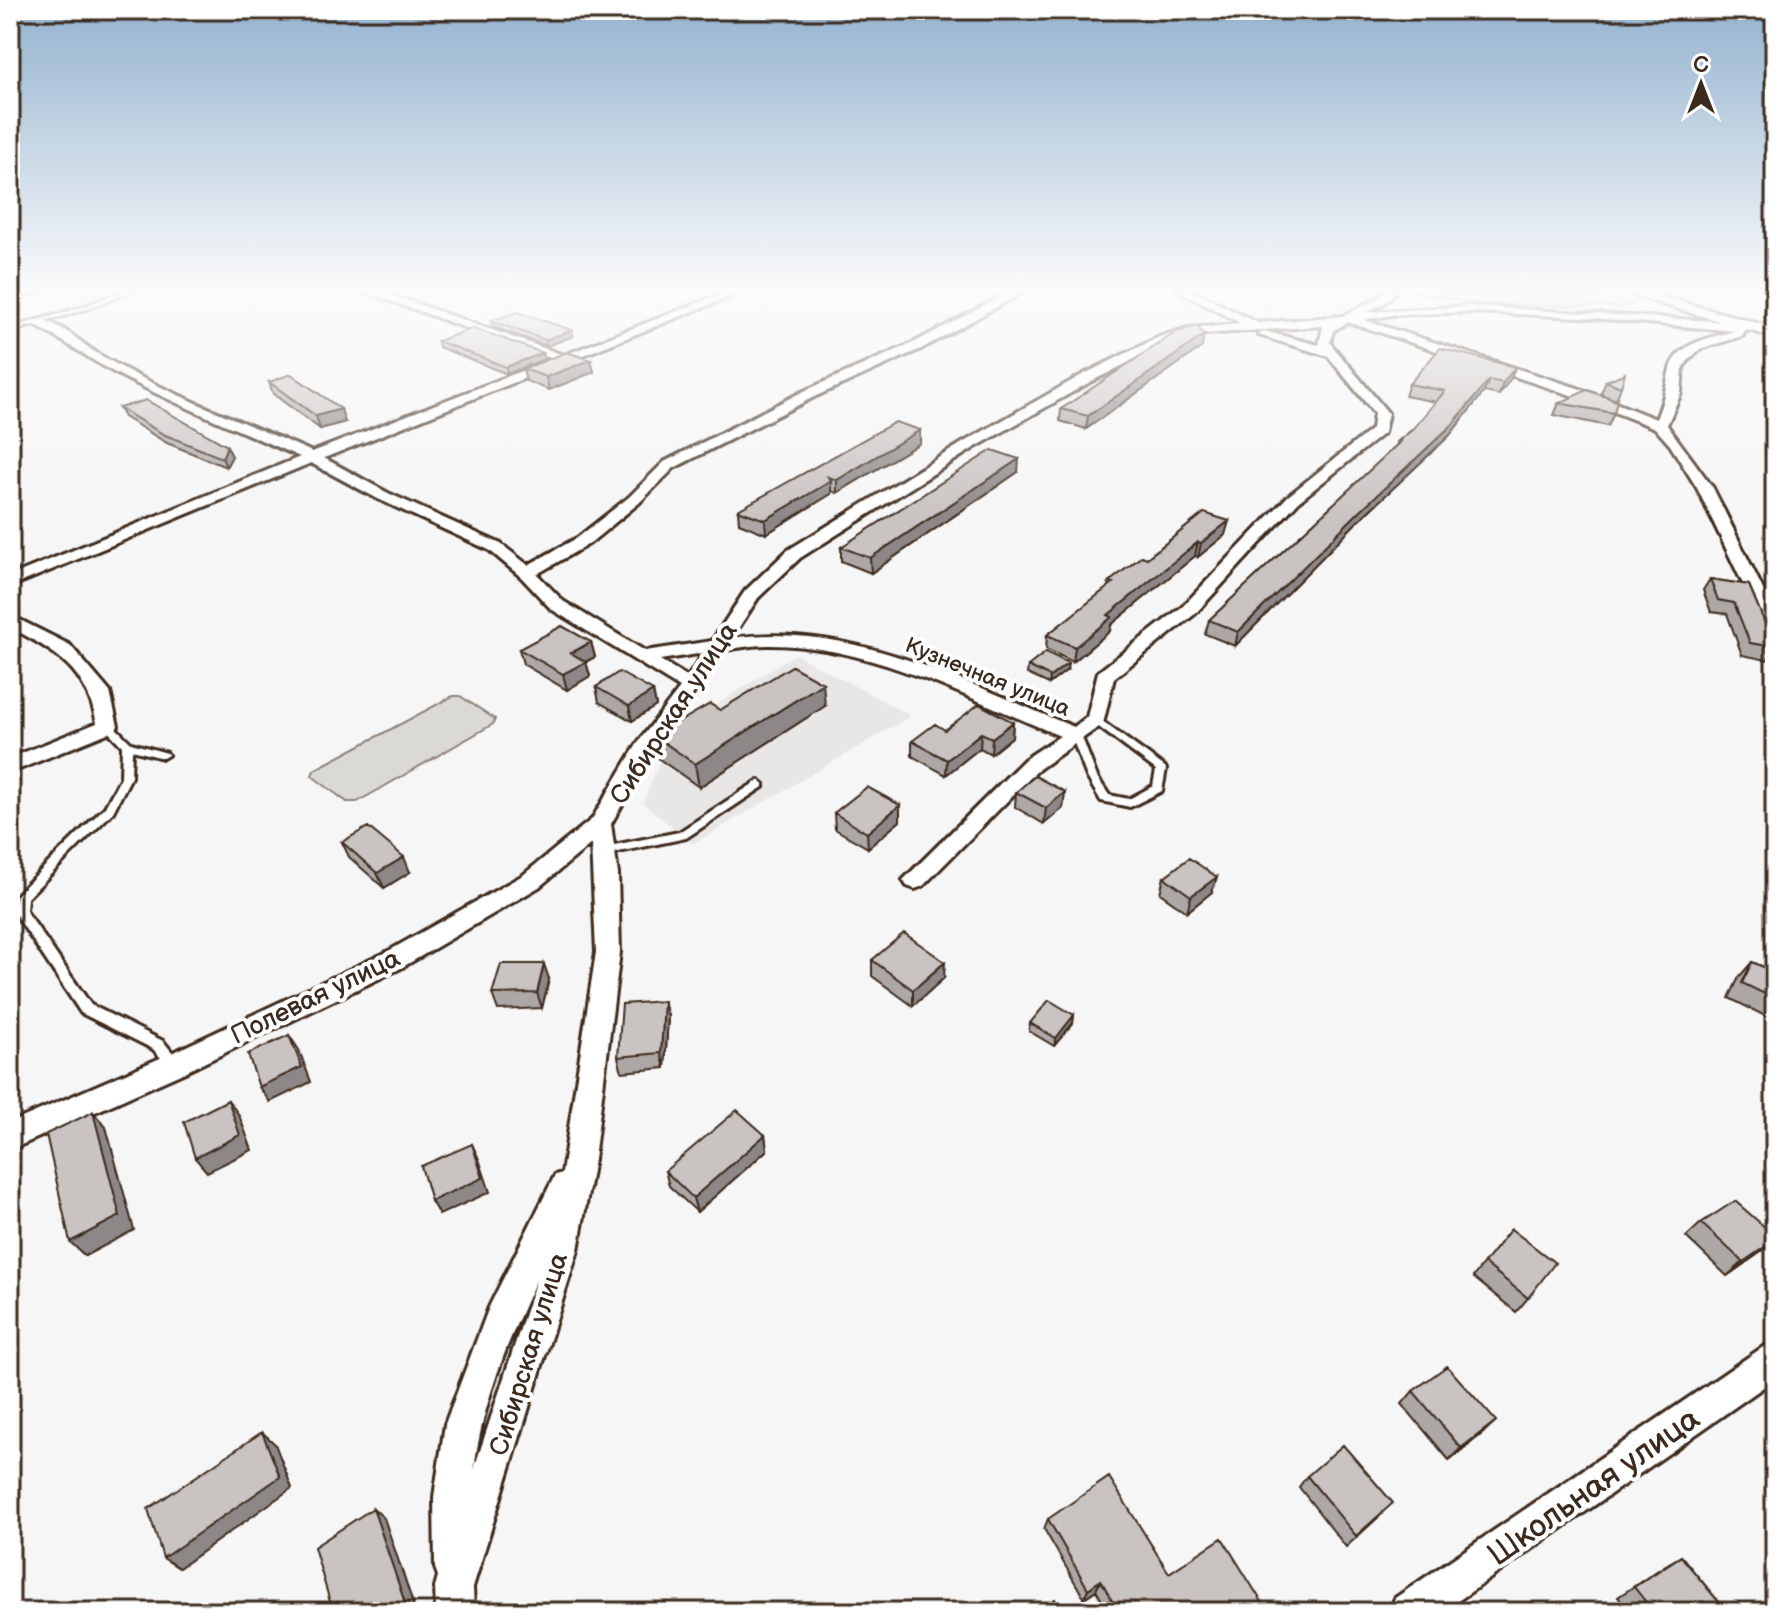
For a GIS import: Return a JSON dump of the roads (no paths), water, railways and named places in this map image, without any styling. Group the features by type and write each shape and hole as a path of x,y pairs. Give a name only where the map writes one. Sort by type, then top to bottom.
{"street":[{"path":"111,366 312,457 383,496 495,547 527,573 557,605 691,687"},
{"path":"10,582 312,457 547,366"},
{"path":"527,573 583,541 634,500 669,465 809,394 873,366"},
{"name":"Сибирская улица","path":"602,838 646,746 691,687 751,595 794,554 969,445 1112,366"},
{"name":"Кузнечная улица","path":"641,657 719,643 765,639 822,643 880,656 1076,735 1096,720 1105,676 1189,610 1293,499 1379,430 1381,413 1342,366"},
{"path":"1496,366 1660,425 1676,443 1705,488 1775,632"},
{"path":"1660,425 1674,393 1678,366"},
{"path":"10,620 63,649 100,692 108,726 10,766"},
{"path":"915,880 1032,764 1076,735"},
{"path":"455,1599 452,1497 462,1424 501,1319 579,1159 608,952 602,838"},
{"name":"Полевая улица","path":"10,1137 175,1064 392,961 602,838"},
{"name":"Школьная улица","path":"1409,1612 1775,1359"}],"lane":[{"path":"1076,735 1092,777 1105,798 1130,803 1158,788 1161,769 1096,720"},
{"path":"108,726 127,745 163,755"},
{"path":"127,745 126,777 109,809 21,897 20,912 86,1009 158,1045 175,1064"},
{"path":"602,838 682,835 759,784"}]}
